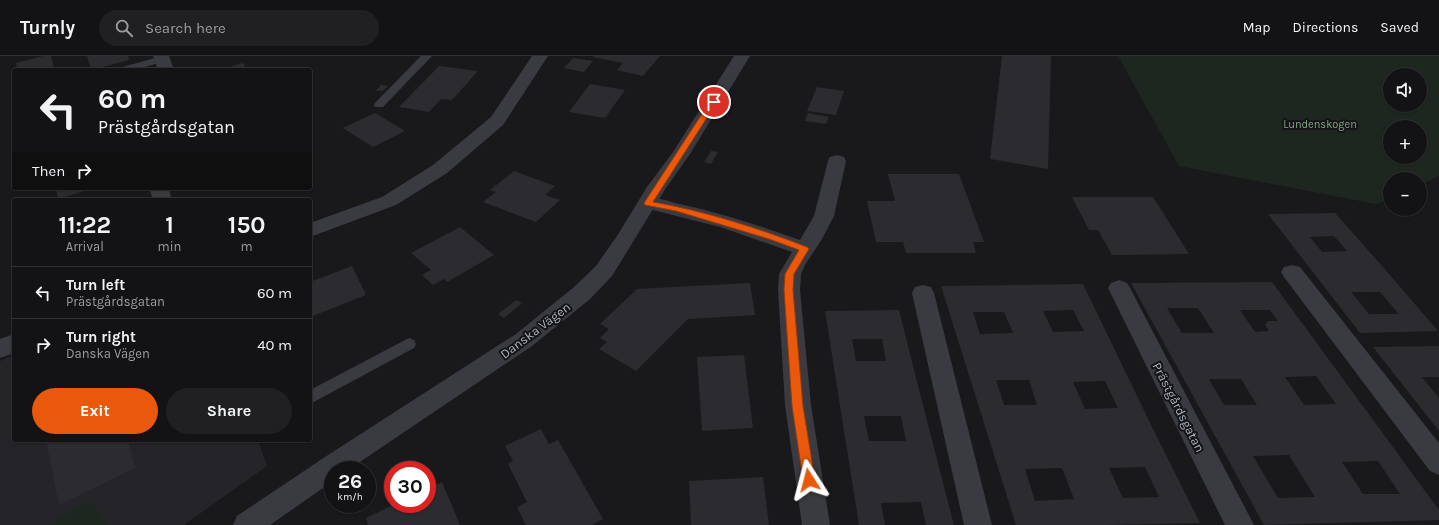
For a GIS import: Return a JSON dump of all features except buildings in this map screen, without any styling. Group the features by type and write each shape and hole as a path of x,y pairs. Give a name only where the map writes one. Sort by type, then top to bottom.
{"street":[{"path":"312,229 389,201 440,168 481,136 497,121 540,56"},
{"name":"Danska Vägen","path":"248,525 334,465 524,340 582,294 604,271 625,240 742,56"},
{"path":"816,525 798,406 788,290 790,274 795,262 812,239 824,216 837,161"},
{"path":"648,203 684,211 772,237 804,249"},
{"path":"1292,272 1439,463"},
{"name":"Prästgårdsgatan","path":"1119,288 1240,525"},
{"path":"923,293 978,525"},
{"path":"0,349 12,344"}],"lane":[{"path":"379,105 427,56"},
{"path":"133,68 163,62"},
{"path":"312,397 409,344"}],"shaded area":[{"path":"12,356 12,442 259,442 267,466 184,525 0,525 0,361"}],"green space":[{"name":"Lundenskogen","path":"1118,56 1439,56 1439,176 1427,182 1427,172 1383,172 1383,201 1376,204 1179,166"},
{"path":"86,502 93,503 107,525 47,525"}],"route":[{"path":"714,102 681,154 657,187 648,203 677,209 772,237 804,249 795,262 790,274 788,290 798,406 809,480"}]}
